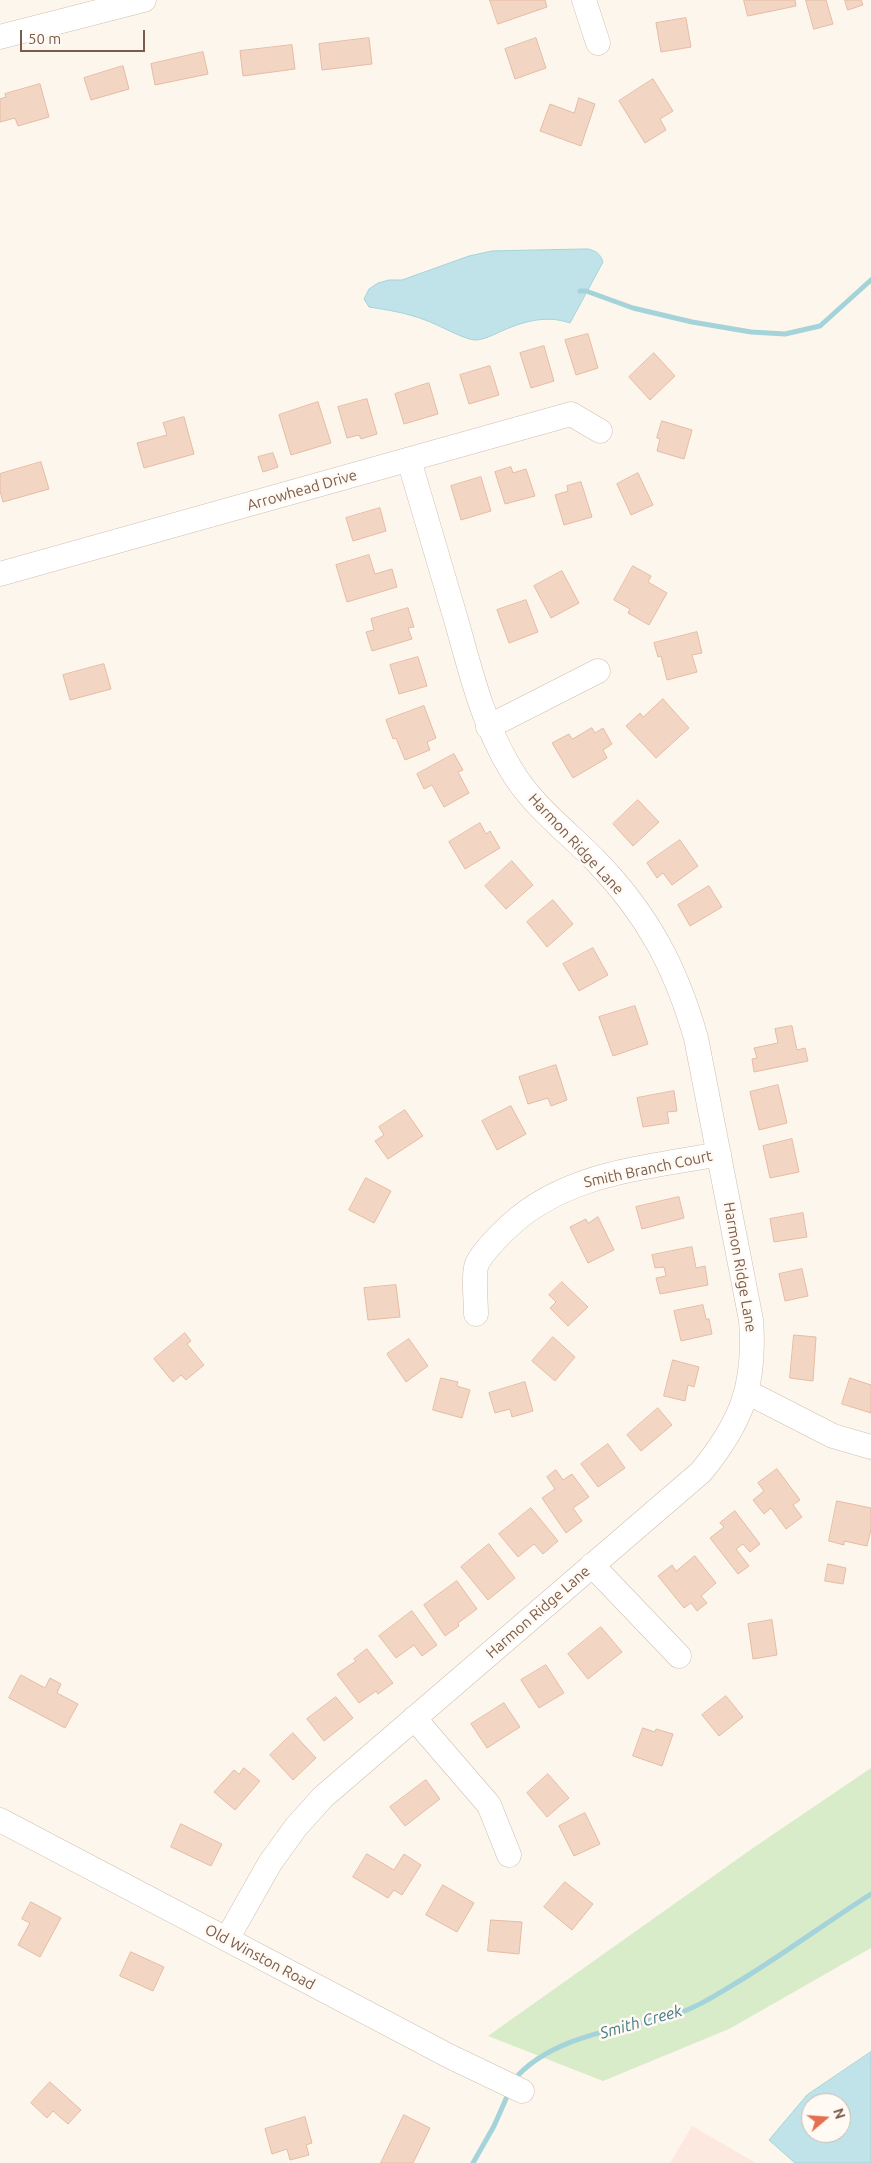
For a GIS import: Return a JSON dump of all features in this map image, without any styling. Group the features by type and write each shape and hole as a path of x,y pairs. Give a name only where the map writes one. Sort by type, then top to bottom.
{"street":[{"path":"0,37 144,0"},
{"path":"584,0 598,43"},
{"name":"Arrowhead Drive","path":"0,574 571,414 600,431"},
{"name":"Harmon Ridge Lane","path":"227,1940 270,1863 296,1827 323,1797 701,1472 719,1450 732,1428 747,1392 753,1349 751,1320 696,1038 677,978 657,938 597,863 545,814 511,770 488,727 409,460"},
{"path":"488,727 598,671"},
{"name":"Smith Branch Court","path":"476,1314 476,1265 495,1239 533,1205 560,1190 592,1179 719,1154"},
{"path":"747,1392 833,1436 871,1447"},
{"path":"592,1565 679,1656"},
{"path":"414,1718 489,1805 509,1855"},
{"name":"Old Winston Road","path":"0,1820 451,2057 513,2087"}],"shaded area":[{"path":"692,2126 756,2163 670,2163"}],"green space":[{"path":"871,1768 871,1948 729,2029 603,2081 488,2036 753,1848"}],"water":[{"path":"588,249 601,256 603,262 570,323 553,319 536,320 520,324 486,338 475,340 418,318 369,307 364,299 369,289 378,283 389,280 402,280 469,256 492,251"},
{"path":"871,2052 871,2163 795,2163 769,2140 801,2102 801,2143 851,2143 851,2093 810,2093"}],"building":[{"path":"490,0 545,0 547,7 498,24"},
{"path":"744,0 795,0 796,6 748,16"},
{"path":"806,0 826,0 833,24 814,29"},
{"path":"845,0 861,0 863,5 848,10"},
{"path":"686,18 691,47 661,52 656,23"},
{"path":"369,38 372,64 322,70 319,44"},
{"path":"536,38 546,68 515,79 505,49"},
{"path":"292,45 295,69 243,76 240,51"},
{"path":"203,52 208,74 155,85 151,64"},
{"path":"123,66 129,89 91,100 84,78"},
{"path":"653,79 673,111 660,119 666,130 645,143 619,101"},
{"path":"40,84 49,117 18,126 15,118 0,122 0,99 6,97 5,94"},
{"path":"579,98 595,104 581,146 540,131 550,104 574,113"},
{"path":"588,334 598,368 576,375 565,340"},
{"path":"544,346 554,381 531,388 520,353"},
{"path":"654,353 675,376 650,400 629,377"},
{"path":"490,366 499,395 469,404 460,375"},
{"path":"429,383 438,414 404,424 395,394"},
{"path":"367,399 377,434 361,439 359,435 347,438 338,407"},
{"path":"318,402 331,443 291,455 279,415"},
{"path":"184,417 194,454 144,468 137,443 167,435 163,423"},
{"path":"662,421 692,430 684,459 657,451 660,439 657,438"},
{"path":"273,453 278,467 263,472 258,457"},
{"path":"41,462 49,489 3,502 0,491 0,474"},
{"path":"511,467 513,473 526,469 535,496 505,504 495,472"},
{"path":"638,473 653,505 631,515 617,484"},
{"path":"481,477 491,511 461,520 451,486"},
{"path":"581,482 592,517 564,525 555,495 568,491 567,486"},
{"path":"380,508 386,531 353,541 346,518"},
{"path":"369,555 375,574 392,569 397,587 347,602 336,565"},
{"path":"633,566 651,576 648,582 667,593 649,625 628,613 630,609 614,600"},
{"path":"562,571 579,603 551,618 534,586"},
{"path":"526,600 538,632 509,643 497,610"},
{"path":"408,608 414,627 408,628 412,639 372,651 366,632 374,630 371,619"},
{"path":"697,632 702,653 692,655 697,672 667,680 661,656 658,657 654,643"},
{"path":"418,657 427,686 399,694 390,665"},
{"path":"104,664 111,689 70,700 63,675"},
{"path":"663,699 689,728 656,758 626,726 640,713 643,717"},
{"path":"424,706 436,738 427,742 430,750 405,760 396,738 393,739 386,720"},
{"path":"592,728 595,733 603,728 612,744 603,750 607,758 573,778 552,743 569,734 572,739"},
{"path":"454,754 463,770 458,772 469,793 444,807 432,785 424,789 417,774"},
{"path":"638,800 659,822 633,846 613,824"},
{"path":"480,823 486,834 490,831 500,848 465,869 449,842"},
{"path":"680,840 698,866 672,885 663,873 657,878 647,863"},
{"path":"512,861 533,885 506,909 485,886"},
{"path":"709,886 722,907 690,926 678,905"},
{"path":"553,900 573,924 547,947 527,922"},
{"path":"593,948 608,975 579,991 563,964"},
{"path":"635,1006 648,1044 613,1056 599,1017"},
{"path":"792,1026 797,1050 805,1048 808,1061 754,1072 752,1059 757,1058 754,1048 778,1043 775,1029"},
{"path":"556,1065 567,1100 551,1106 548,1098 528,1104 519,1077"},
{"path":"778,1085 787,1123 759,1130 750,1092"},
{"path":"674,1091 677,1111 667,1112 669,1123 643,1127 637,1098"},
{"path":"511,1106 526,1134 497,1150 482,1121"},
{"path":"405,1110 423,1136 388,1159 375,1141 384,1135 379,1127"},
{"path":"792,1139 799,1172 770,1178 763,1146"},
{"path":"366,1178 391,1191 374,1223 349,1210"},
{"path":"679,1197 684,1218 642,1229 636,1207"},
{"path":"803,1213 807,1237 774,1242 770,1219"},
{"path":"598,1217 614,1250 588,1263 570,1227 586,1219 588,1223"},
{"path":"692,1247 696,1268 705,1266 708,1285 660,1294 656,1278 666,1276 664,1267 655,1268 652,1255"},
{"path":"802,1269 808,1296 785,1301 779,1274"},
{"path":"562,1282 588,1307 568,1326 550,1308 556,1302 549,1295"},
{"path":"396,1285 400,1317 368,1320 364,1288"},
{"path":"703,1305 706,1319 709,1319 712,1334 681,1341 674,1311"},
{"path":"185,1333 191,1341 187,1344 204,1365 186,1380 181,1375 173,1382 154,1359"},
{"path":"794,1335 816,1337 813,1381 790,1378"},
{"path":"553,1337 575,1357 555,1381 532,1361"},
{"path":"409,1339 428,1366 406,1382 387,1354"},
{"path":"673,1360 699,1367 694,1387 688,1385 685,1401 664,1396"},
{"path":"441,1378 458,1382 457,1386 470,1390 462,1418 433,1410"},
{"path":"850,1378 871,1385 871,1413 842,1404"},
{"path":"525,1382 533,1411 512,1417 510,1409 495,1413 489,1393"},
{"path":"658,1408 672,1425 641,1451 627,1435"},
{"path":"608,1444 625,1468 598,1487 581,1464"},
{"path":"777,1469 800,1500 793,1505 802,1517 786,1529 771,1508 764,1514 753,1500 764,1491 758,1483"},
{"path":"556,1470 563,1480 572,1474 589,1497 573,1508 582,1521 566,1533 542,1498 555,1489 547,1477"},
{"path":"837,1501 871,1508 871,1529 867,1546 844,1541 844,1545 829,1541"},
{"path":"531,1508 558,1541 543,1554 534,1544 518,1557 499,1534"},
{"path":"735,1511 760,1544 750,1552 743,1544 736,1549 749,1566 738,1574 710,1538 724,1527 720,1523"},
{"path":"489,1544 515,1578 488,1600 461,1567"},
{"path":"695,1556 716,1583 701,1596 707,1603 697,1611 691,1603 684,1608 658,1576 672,1565 676,1571"},
{"path":"828,1564 846,1568 843,1584 825,1581"},
{"path":"457,1581 477,1609 458,1623 459,1626 445,1636 424,1605"},
{"path":"412,1611 437,1645 422,1656 414,1645 396,1658 379,1636"},
{"path":"772,1620 777,1655 753,1659 748,1624"},
{"path":"601,1627 622,1652 588,1679 568,1654"},
{"path":"367,1649 393,1683 378,1694 376,1691 359,1703 337,1674 356,1661 354,1659"},
{"path":"546,1665 564,1693 539,1708 521,1680"},
{"path":"21,1675 45,1688 50,1678 61,1684 57,1693 78,1704 65,1728 9,1698"},
{"path":"726,1696 743,1717 719,1736 702,1715"},
{"path":"336,1697 353,1718 324,1741 307,1719"},
{"path":"504,1703 520,1727 487,1748 471,1724"},
{"path":"643,1728 655,1732 656,1729 673,1734 662,1766 633,1756"},
{"path":"293,1733 316,1758 293,1780 270,1755"},
{"path":"244,1768 260,1781 235,1810 214,1792 234,1770 239,1774"},
{"path":"548,1774 569,1798 547,1817 527,1793"},
{"path":"426,1780 440,1799 405,1826 390,1807"},
{"path":"585,1813 600,1844 574,1856 559,1826"},
{"path":"181,1824 222,1844 211,1866 171,1847"},
{"path":"367,1854 394,1870 404,1854 421,1865 402,1895 394,1890 388,1898 353,1877"},
{"path":"565,1882 593,1904 572,1930 544,1907"},
{"path":"443,1885 474,1903 457,1932 426,1915"},
{"path":"31,1902 61,1918 40,1957 18,1945 30,1923 22,1919"},
{"path":"491,1920 522,1922 519,1954 488,1951"},
{"path":"131,1952 164,1967 153,1991 120,1976"},
{"path":"50,2082 81,2110 68,2124 53,2111 47,2118 31,2103"},
{"path":"404,2115 430,2128 413,2163 381,2163"},
{"path":"305,2117 312,2143 306,2145 309,2155 290,2160 287,2149 272,2154 265,2129"}],"waterway":[{"path":"580,291 586,291 633,308 692,322 751,332 785,334 820,326 871,280"},
{"name":"Smith Creek","path":"514,2080 529,2065 566,2044 610,2030 673,2015 699,2004 757,1970 871,1894"},
{"name":"Smith Creek","path":"473,2163 494,2126 509,2092"}]}
